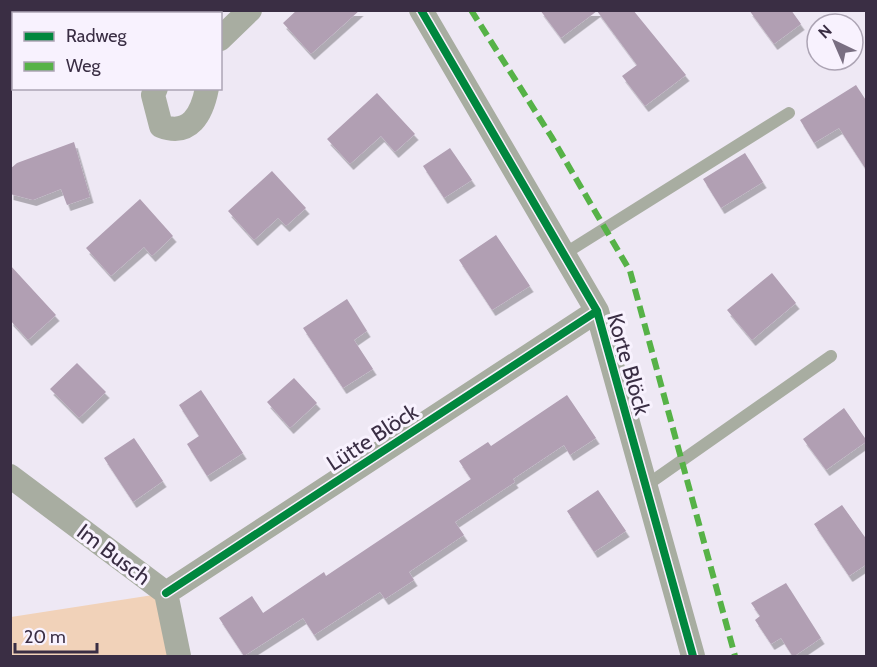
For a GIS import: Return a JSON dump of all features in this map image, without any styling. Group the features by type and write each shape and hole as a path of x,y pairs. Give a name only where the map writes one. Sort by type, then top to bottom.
{"street":[{"path":"222,37 250,10"},
{"name":"Korte Blöck","path":"421,10 597,311 693,657"},
{"path":"155,90 153,95 160,126 173,131 190,125 200,113 206,90"},
{"name":"Lütte Blöck","path":"166,593 597,311"},
{"name":"Im Busch","path":"10,476 166,593 179,657"}],"lane":[{"path":"564,254 789,113"},
{"path":"644,487 831,356"}],"shaded area":[{"path":"166,593 179,656 11,656 11,617"}],"building":[{"path":"297,10 360,10 311,54 283,23"},
{"path":"540,10 633,10 686,75 645,106 622,76 637,65 597,11 561,38"},
{"path":"749,10 791,10 801,24 774,44"},
{"path":"856,85 867,102 867,171 839,128 814,143 800,120"},
{"path":"377,93 415,134 395,152 381,136 350,164 327,139"},
{"path":"74,142 90,197 67,205 61,189 33,200 10,194 10,169 17,163"},
{"path":"450,148 472,180 444,198 423,166"},
{"path":"745,153 763,182 721,208 703,179"},
{"path":"272,171 306,208 286,226 278,218 254,240 228,211"},
{"path":"140,199 173,236 152,256 144,247 111,276 86,248"},
{"path":"496,235 530,286 492,310 459,260"},
{"path":"10,265 56,315 28,340 10,320"},
{"path":"772,273 796,303 752,340 727,310"},
{"path":"347,299 367,331 354,340 373,369 343,388 303,328"},
{"path":"77,363 106,392 79,418 50,389"},
{"path":"294,378 317,403 290,428 267,402"},
{"path":"201,390 243,453 207,476 187,444 199,436 179,405"},
{"path":"567,395 596,438 570,455 564,445 513,479 515,482 455,522 464,535 409,572 414,580 385,599 380,592 314,635 303,618 244,656 219,618 252,596 263,613 324,572 326,576 471,479 459,461 488,442 491,446"},
{"path":"844,408 867,441 826,470 803,439"},
{"path":"134,438 163,481 133,502 104,458"},
{"path":"598,490 626,531 594,552 567,511"},
{"path":"842,505 867,540 867,564 849,576 814,524"},
{"path":"786,583 821,638 793,657 781,638 771,644 755,620 760,616 751,603"}],"marked path":[{"path":"471,10 551,136 630,271 735,656"}],"cycle path":[{"path":"421,10 597,311 693,656"},
{"path":"166,593 597,311"}]}
